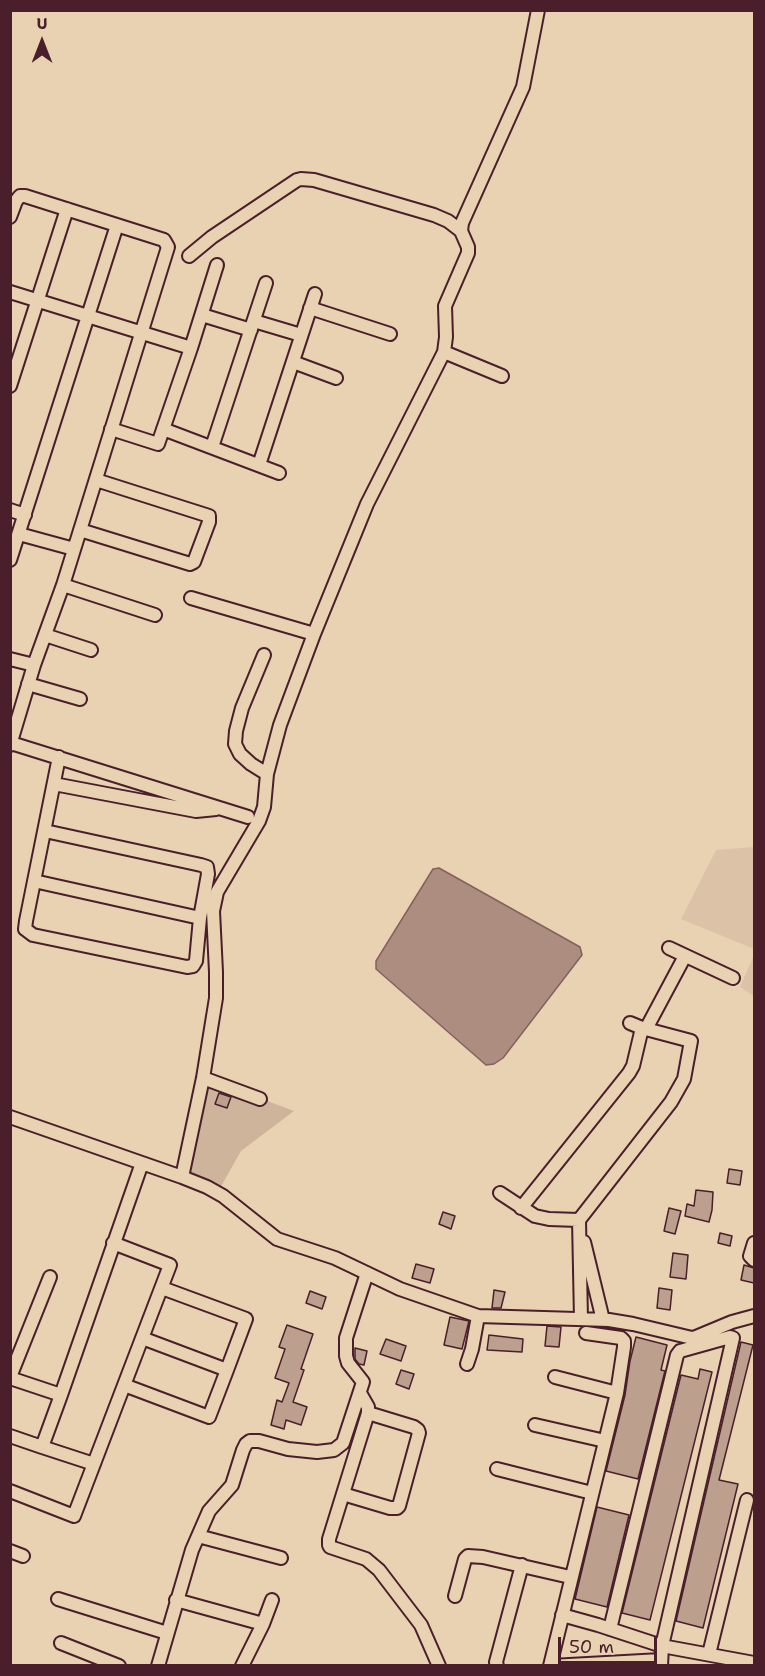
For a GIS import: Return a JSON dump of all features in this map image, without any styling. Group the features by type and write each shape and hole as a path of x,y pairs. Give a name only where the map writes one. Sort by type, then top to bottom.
{"street":[{"path":"182,1177 203,1078 216,998 213,911 217,892 259,821 264,807 267,774 280,725 314,634 368,504 444,352 445,306 468,253 461,231 462,223 524,87 538,10"},
{"path":"189,256 212,237 301,179 314,180 434,215 448,221 461,231"},
{"path":"10,218 16,201 20,196 25,195 164,240 168,247 63,585 34,664 11,744 248,817"},
{"path":"10,386 67,209"},
{"path":"11,555 117,225"},
{"path":"111,429 157,444 217,266"},
{"path":"212,447 266,284"},
{"path":"10,292 191,348"},
{"path":"259,465 315,294"},
{"path":"310,308 390,334"},
{"path":"202,315 301,335"},
{"path":"444,352 502,376"},
{"path":"293,362 336,378"},
{"path":"163,429 279,473"},
{"path":"80,530 190,564 194,561 208,522 208,516 203,513 96,480"},
{"path":"10,510 25,515"},
{"path":"19,534 74,549"},
{"path":"63,585 155,615"},
{"path":"191,598 314,634"},
{"path":"45,635 91,650"},
{"path":"264,655 242,708 235,744 240,754 267,774"},
{"path":"10,659 34,664"},
{"path":"28,684 80,699"},
{"path":"45,831 207,867 196,962 193,966 187,967 33,934 26,929 59,757"},
{"path":"54,784 196,811 221,808"},
{"path":"34,881 200,918"},
{"path":"669,948 733,978"},
{"path":"521,1208 629,1073 644,1029 685,956"},
{"path":"580,1319 579,1220 671,1102 684,1079 691,1041 630,1023"},
{"path":"203,1078 260,1099"},
{"path":"10,1117 182,1177 223,1196 277,1239 335,1258 400,1289 478,1316 603,1320 633,1324 692,1338 754,1316"},
{"path":"42,1447 142,1163"},
{"path":"500,1193 535,1216 579,1220"},
{"path":"579,1220 603,1320"},
{"path":"754,1243 750,1256 754,1260"},
{"path":"10,1491 74,1516 170,1265 113,1244"},
{"path":"158,1665 192,1550 209,1511 232,1485 246,1444 250,1441 259,1441 303,1451 327,1452 343,1443 363,1382 348,1363 346,1338 367,1273"},
{"path":"50,1277 10,1378 61,1395"},
{"path":"124,1385 208,1417 227,1370 246,1319 162,1288"},
{"path":"467,1364 478,1316"},
{"path":"586,1333 621,1338 624,1341 617,1393 550,1665 661,1663 662,1646 733,1338 680,1351 677,1355 610,1629"},
{"path":"142,1338 227,1370"},
{"path":"555,1377 617,1393"},
{"path":"360,1393 368,1407 368,1413 329,1541 330,1547 366,1559 379,1570 421,1625 439,1665"},
{"path":"343,1494 394,1509 399,1506 419,1438 418,1430 368,1413"},
{"path":"535,1425 605,1441"},
{"path":"10,1436 94,1464"},
{"path":"497,1469 592,1493"},
{"path":"709,1654 747,1500"},
{"path":"198,1536 281,1558"},
{"path":"10,1551 24,1556"},
{"path":"455,1596 465,1559 474,1555 570,1577"},
{"path":"497,1665 522,1565"},
{"path":"58,1599 167,1633"},
{"path":"176,1600 263,1624"},
{"path":"242,1665 263,1624 272,1600"},
{"path":"562,1614 662,1646 754,1663"},
{"path":"62,1643 119,1665"}],"shaded area":[{"path":"754,847 754,949 681,919 716,850"},
{"path":"439,868 580,947 582,955 503,1058 494,1064 486,1065 376,969 376,961 433,869"},
{"path":"754,955 754,996 740,987"},
{"path":"200,1076 294,1111 241,1151 219,1190 180,1174"}],"building":[{"path":"219,1093 231,1097 227,1108 215,1104"},
{"path":"729,1169 742,1171 740,1185 727,1183"},
{"path":"696,1190 713,1192 709,1222 685,1216 687,1204 694,1206"},
{"path":"669,1208 681,1211 675,1234 664,1231"},
{"path":"443,1212 455,1216 451,1229 439,1224"},
{"path":"720,1233 732,1236 730,1246 718,1243"},
{"path":"673,1253 688,1255 686,1279 670,1277"},
{"path":"416,1264 434,1269 430,1283 412,1278"},
{"path":"744,1265 754,1268 754,1283 741,1280"},
{"path":"659,1288 672,1290 670,1310 657,1308"},
{"path":"494,1290 505,1292 501,1308 492,1308"},
{"path":"310,1291 326,1297 322,1309 306,1303"},
{"path":"450,1317 469,1321 462,1349 444,1345"},
{"path":"287,1325 313,1334 293,1402 307,1407 301,1425 286,1420 284,1429 271,1425 277,1400 282,1402 289,1383 275,1378 285,1349 279,1347"},
{"path":"547,1326 561,1327 559,1347 545,1346"},
{"path":"489,1335 523,1339 522,1352 487,1350"},
{"path":"636,1337 667,1345 661,1370 665,1371 638,1479 606,1471 625,1395"},
{"path":"386,1339 406,1346 401,1361 380,1354"},
{"path":"741,1342 753,1345 719,1480 738,1484 703,1628 676,1621"},
{"path":"355,1348 367,1351 364,1365 359,1364 355,1359"},
{"path":"700,1369 712,1372 650,1620 622,1613 681,1375 698,1379"},
{"path":"401,1370 414,1374 409,1389 396,1384"},
{"path":"597,1507 629,1515 607,1607 575,1599"}]}
